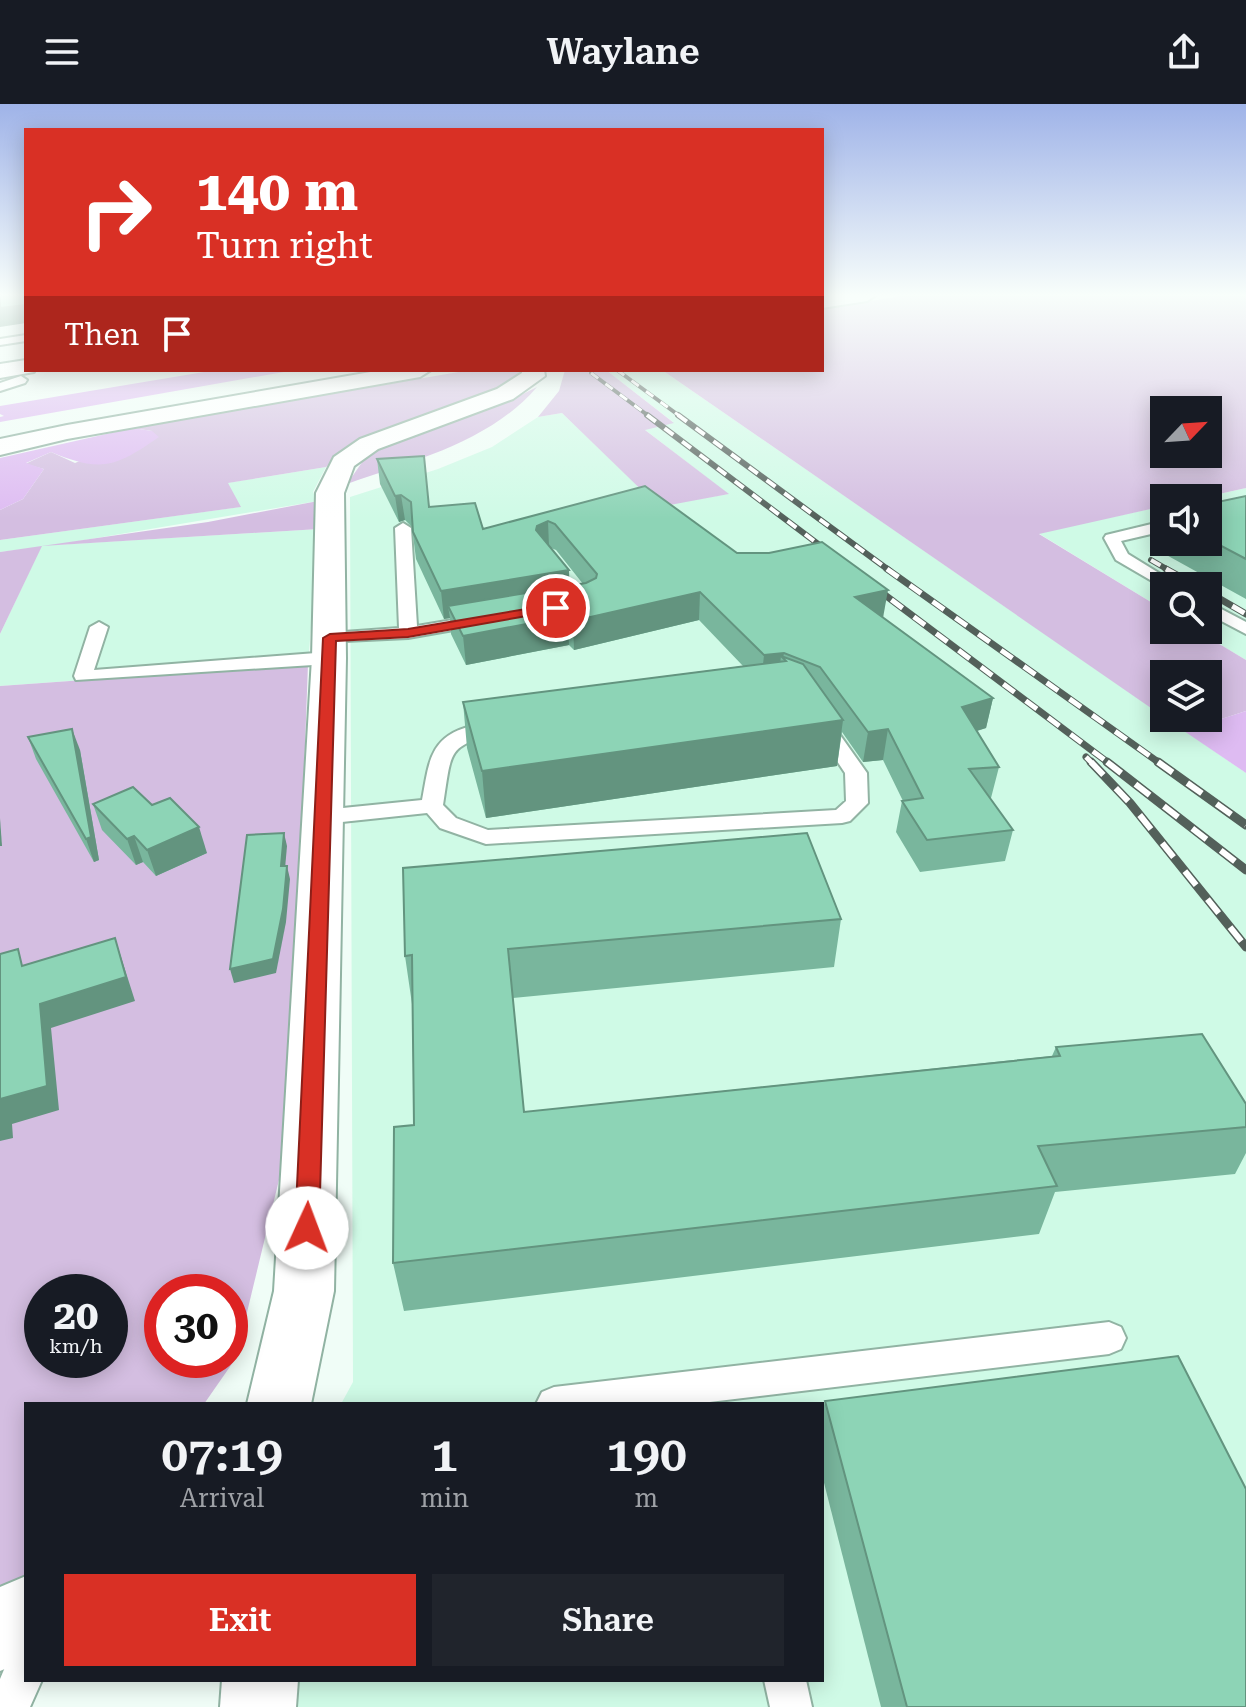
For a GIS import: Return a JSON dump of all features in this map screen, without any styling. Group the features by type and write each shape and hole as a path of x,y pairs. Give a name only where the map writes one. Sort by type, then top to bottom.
{"street":[{"path":"0,432 61,418 330,372"},
{"path":"0,447 67,432 409,372"},
{"path":"279,1402 304,1291 330,648 330,493 343,462 369,444 505,394 534,376 533,372"},
{"path":"0,1634 24,1615"},
{"path":"258,1707 260,1682"}],"lane":[{"path":"0,387 16,372"},
{"path":"403,528 408,633"},
{"path":"1150,529 1112,538 1122,557 1150,573"},
{"path":"1222,615 1246,629"},
{"path":"99,627 83,676 330,648 497,618"},
{"path":"432,806 448,823 486,837 842,816 857,803 856,773 807,702"},
{"path":"432,806 443,749 453,739 470,731 517,725"},
{"path":"323,817 432,806"},
{"path":"592,1402 723,1395 1109,1338"},
{"path":"9,1707 24,1673"},
{"path":"785,1682 791,1707"}],"shaded area":[{"path":"1246,370 1246,488 1222,493 1222,484 1150,484 1150,509 1039,534 1150,601 1150,644 1219,644 1246,660 1246,711 1222,719 1222,660 1150,660 1150,707 665,372"},
{"path":"204,372 284,372 0,422 0,417 4,416 0,414 0,406"},
{"path":"458,372 524,372 493,395 354,444 326,467 228,483 241,507 0,540 0,510 23,499 44,469 25,464 51,452 75,463 152,431 133,428"},
{"path":"564,372 609,372 674,423 645,430 729,494 659,507 562,413 538,417 559,391"},
{"path":"609,372 665,372 1150,707 1150,732 1187,732 1246,773 1246,1707 288,1707 289,1682 824,1682 824,1402 342,1402 353,1382 350,497 438,469 492,447 538,417 562,413 659,506 728,494 644,429 673,422"},
{"path":"537,387 518,406 474,436 424,458 347,484 365,458 392,443 507,402"},
{"path":"133,428 152,431 159,437 131,455 108,464 83,463 51,452 26,463 44,469 23,499 0,510 0,458"},
{"path":"326,467 313,492 318,501 55,545 319,529 308,664 0,686 0,634 41,547 0,552 0,540 240,507 227,483"},
{"path":"1246,488 1246,660 1219,644 1222,644 1222,572 1150,572 1150,601 1038,533 1150,509 1150,556 1222,556 1222,493"},
{"path":"318,501 319,529 42,546 0,634 0,552 208,522"},
{"path":"308,664 291,1130 248,1308 248,1274 144,1274 144,1378 222,1378 205,1402 24,1402 24,1576 0,1596 0,686"},
{"path":"1246,711 1246,773 1185,732 1222,732 1222,719"}],"building":[{"path":"424,456 429,507 475,503 483,529 645,486 737,553 769,553 822,542 888,590 855,597 993,698 962,707 999,767 969,769 1013,830 927,840 902,801 923,798 888,729 868,732 820,667 784,653 764,655 700,592 573,621 568,616 463,636 448,606 586,583 596,578 597,574 555,524 548,521 537,526 536,530 569,570 441,591 413,532 411,502 401,495 395,496 377,459"},
{"path":"1246,496 1246,559 1222,546 1222,501"},
{"path":"781,656 803,664 843,720 482,771 463,702 786,661"},
{"path":"72,729 91,837 86,839 28,737"},
{"path":"133,787 152,805 170,798 199,827 147,850 134,836 127,839 93,804"},
{"path":"284,833 281,866 287,866 283,909 273,959 230,969 247,835"},
{"path":"807,833 841,919 508,949 524,1112 1060,1056 1056,1047 1202,1034 1246,1104 1246,1127 1038,1146 1057,1186 393,1263 394,1127 414,1125 412,955 405,956 403,868"},
{"path":"115,938 126,977 40,1004 47,1086 0,1099 0,954 18,949 22,966"},
{"path":"1178,1356 1246,1489 1246,1707 907,1707 825,1401"}],"railway":[{"path":"620,372 681,417"},
{"path":"591,373 650,417"},
{"path":"647,415 834,556"},
{"path":"678,415 890,571"},
{"path":"1151,560 1170,571"},
{"path":"887,569 1161,764"},
{"path":"1166,569 1171,572"},
{"path":"869,583 1110,764"},
{"path":"1222,600 1246,614"},
{"path":"1086,757 1091,762"},
{"path":"1091,762 1130,803 1246,947"},
{"path":"1107,762 1246,870"},
{"path":"1158,762 1246,825"}],"route":[{"path":"307,1228 330,638 408,633 556,608"}]}
